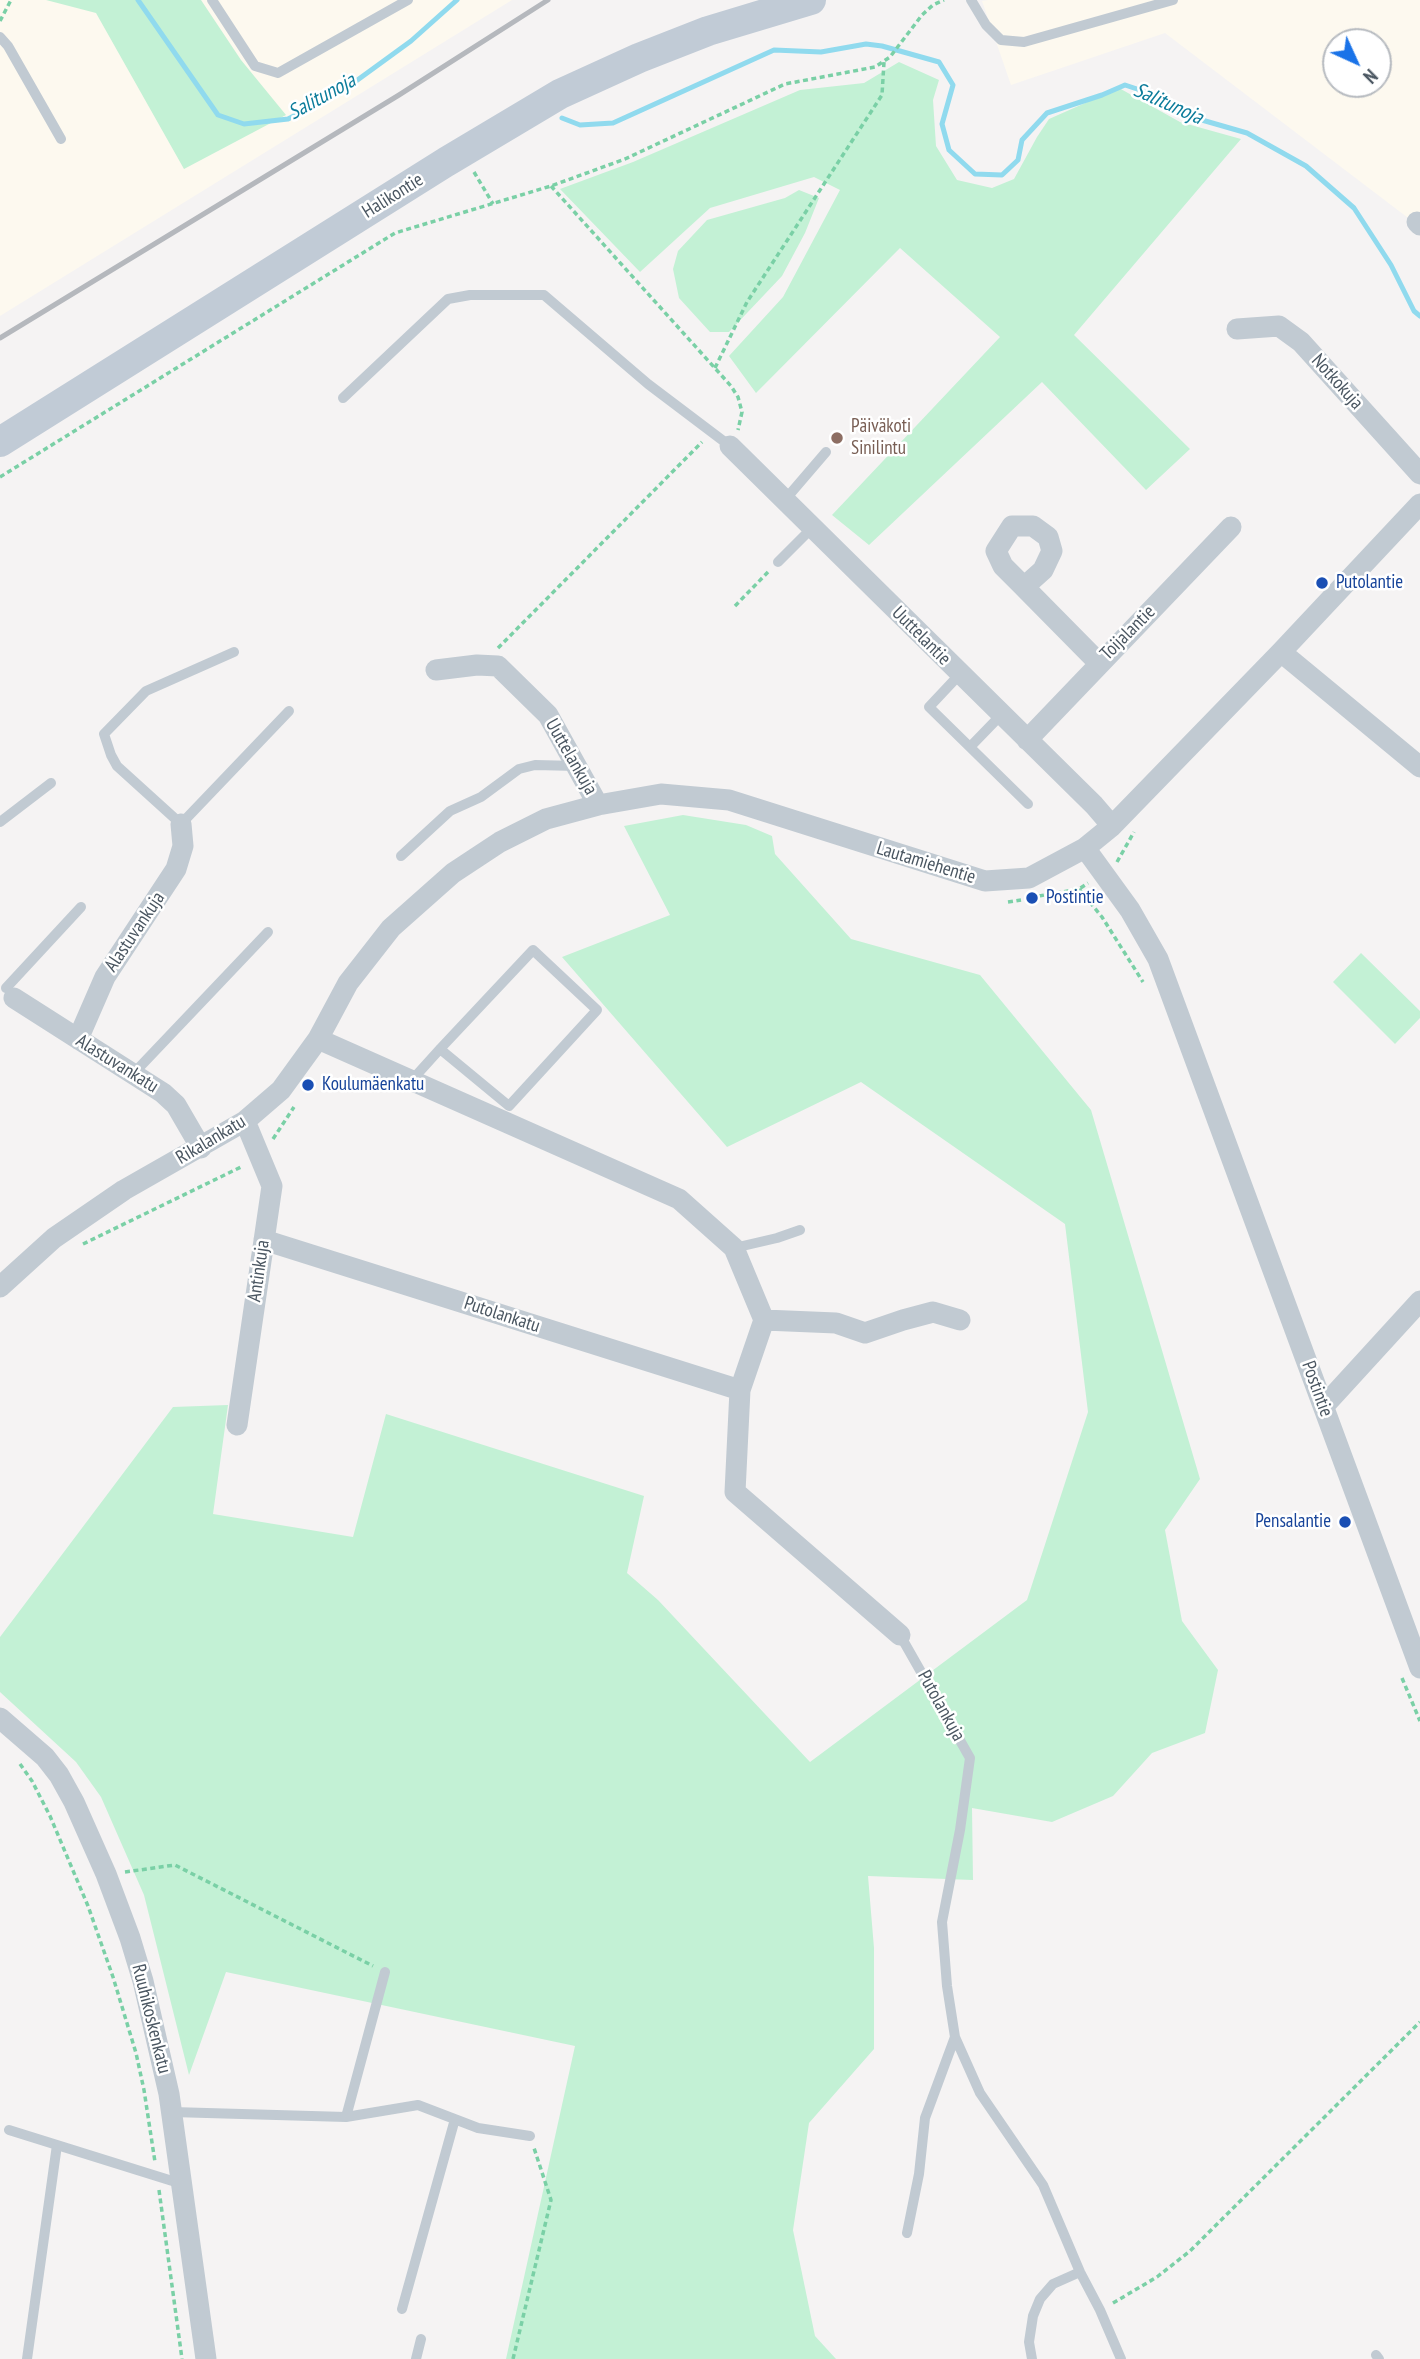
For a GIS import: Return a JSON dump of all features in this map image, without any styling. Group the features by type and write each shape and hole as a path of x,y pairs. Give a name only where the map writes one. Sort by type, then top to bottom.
{"main road":[{"name":"Halikontie","path":"0,442 446,162 560,94 639,58 708,31 811,0"}],"street":[{"name":"Notkokuja","path":"1237,329 1279,326 1301,342 1420,474"},
{"name":"Uuttelantie","path":"730,446 1094,805 1112,826"},
{"name":"Lautamiehentie","path":"377,947 391,928 442,882 481,855 546,819 598,804 661,794 729,800 985,881 1029,878 1085,848 1112,826 1282,652 1420,505"},
{"name":"Toijalantie","path":"1027,740 1231,527"},
{"path":"1024,587 1099,663"},
{"path":"1282,652 1420,767"},
{"name":"Uuttelankuja","path":"436,670 477,665 498,666 548,715 598,804"},
{"name":"Alastuvankuja","path":"78,1039 105,977 176,869 183,846 181,824"},
{"name":"Postintie","path":"1085,848 1130,910 1157,960 1420,1668"},
{"name":"Rikalankatu","path":"0,1287 54,1238 124,1190 245,1121 281,1090 318,1039 348,983 377,947"},
{"name":"Alastuvankatu","path":"6,988 78,1039 163,1093 176,1105 201,1148"},
{"path":"318,1039 679,1199 734,1248 764,1320 740,1390"},
{"name":"Antinkuja","path":"237,1424 271,1186 245,1121"},
{"name":"Putolankatu","path":"264,1240 740,1390"},
{"path":"1324,1406 1420,1301"},
{"path":"764,1320 836,1323 865,1333 933,1312 960,1320"},
{"name":"Putolankuja","path":"740,1390 735,1492 900,1635"},
{"name":"Ruuhikoskenkatu","path":"0,1718 36,1749 59,1775 74,1802 106,1874 143,1981 172,2112 206,2359"}],"lane":[{"path":"212,0 255,66 278,73 408,0"},
{"path":"971,0 986,25 1002,40 1024,42 1172,0"},
{"path":"0,37 61,139"},
{"path":"343,398 448,299 470,295 544,295 648,384 730,446"},
{"path":"784,501 826,452"},
{"path":"778,562 812,528"},
{"path":"234,652 146,691 104,734 117,766 181,824 289,711"},
{"path":"960,674 929,707 1028,804"},
{"path":"970,747 1001,715"},
{"path":"401,856 450,811 481,797 519,769 535,765 577,766"},
{"path":"0,822 51,783"},
{"path":"6,988 81,907"},
{"path":"133,1074 268,932"},
{"path":"412,1080 440,1049 533,950 597,1010 509,1106 440,1049"},
{"path":"734,1248 800,1230"},
{"name":"Putolankuja","path":"900,1635 970,1758 960,1830 942,1922 947,1986 955,2037 980,2093 1043,2185 1121,2359"},
{"path":"346,2117 385,1972"},
{"path":"907,2233 919,2174 925,2118 955,2037"},
{"path":"172,2112 346,2117 418,2105 478,2128 530,2136"},
{"path":"402,2309 455,2119"},
{"path":"9,2130 182,2184"},
{"path":"27,2359 57,2145"},
{"path":"1032,2359 1029,2342 1040,2299 1053,2284 1080,2272"},
{"path":"416,2359 421,2339"}],"path":[{"path":"0,21 10,0"},
{"path":"0,477 395,233 551,186 625,159 785,84 875,67 890,57 922,15 944,0"},
{"path":"715,368 747,302 882,95 884,62"},
{"path":"471,167 493,204"},
{"path":"477,665 491,655 699,443 707,440 730,446 739,428 742,412 738,397 715,368 551,186"},
{"path":"735,606 778,562"},
{"path":"1007,902 1079,889"},
{"path":"17,1759 50,1816 88,1906 125,2011 141,2078 182,2359"},
{"path":"106,1874 175,1865 385,1972"},
{"path":"1100,2310 1157,2277 1190,2251 1420,2022"},
{"path":"513,2359 551,2200 530,2136"}],"shaded area":[{"path":"0,0 512,0 0,316"},
{"path":"1420,0 1420,227 1165,33 1011,85 982,1"}],"green space":[{"path":"46,0 201,0 241,60 286,115 184,169 96,13"},
{"path":"899,62 939,80 933,100 936,146 957,180 992,188 1014,179 1049,119 1119,88 1180,122 1241,139 1074,335 1190,449 1146,490 1042,382 869,545 832,515 1000,337 900,248 756,393 729,356 783,297 840,190 814,177 710,208 640,272 560,189 633,162 800,90 864,83"},
{"path":"799,190 819,198 805,233 782,276 729,332 710,332 679,298 673,269 678,251 707,220 785,198"},
{"path":"683,815 746,825 772,836 775,854 851,939 980,975 1091,1110 1200,1479 1165,1530 1182,1621 1218,1670 1205,1733 1152,1753 1113,1796 1052,1822 972,1808 973,1880 868,1876 874,1948 874,2049 809,2123 793,2230 815,2336 836,2359 506,2359 575,2046 226,1972 189,2075 144,1895 101,1797 76,1762 0,1692 0,1637 173,1407 228,1405 213,1514 353,1537 386,1414 644,1496 627,1573 658,1600 810,1762 1027,1600 1088,1412 1065,1224 861,1082 727,1147 562,957 670,915 624,826"},
{"path":"1361,953 1420,1011 1420,1018 1395,1044 1333,982"}],"waterway":[{"name":"Salitunoja","path":"138,0 218,115 244,124 288,119 341,92 411,41 457,0"},
{"name":"Salitunoja","path":"562,118 580,125 613,123 774,50 821,52 866,44 882,46 939,62 953,85 942,124 949,150 975,174 1002,175 1018,160 1022,140 1047,113 1125,85 1143,91 1188,116 1247,133 1306,166 1354,208 1391,265 1414,311 1420,316"}],"railway":[{"path":"0,338 399,95 548,0"}],"place":[{"name":"Päiväkoti Sinilintu","path":"837,438"},
{"name":"Putolantie","path":"1322,583"},
{"name":"Postintie","path":"1032,898"},
{"name":"Koulumäenkatu","path":"308,1085"},
{"name":"Pensalantie","path":"1345,1522"}]}
